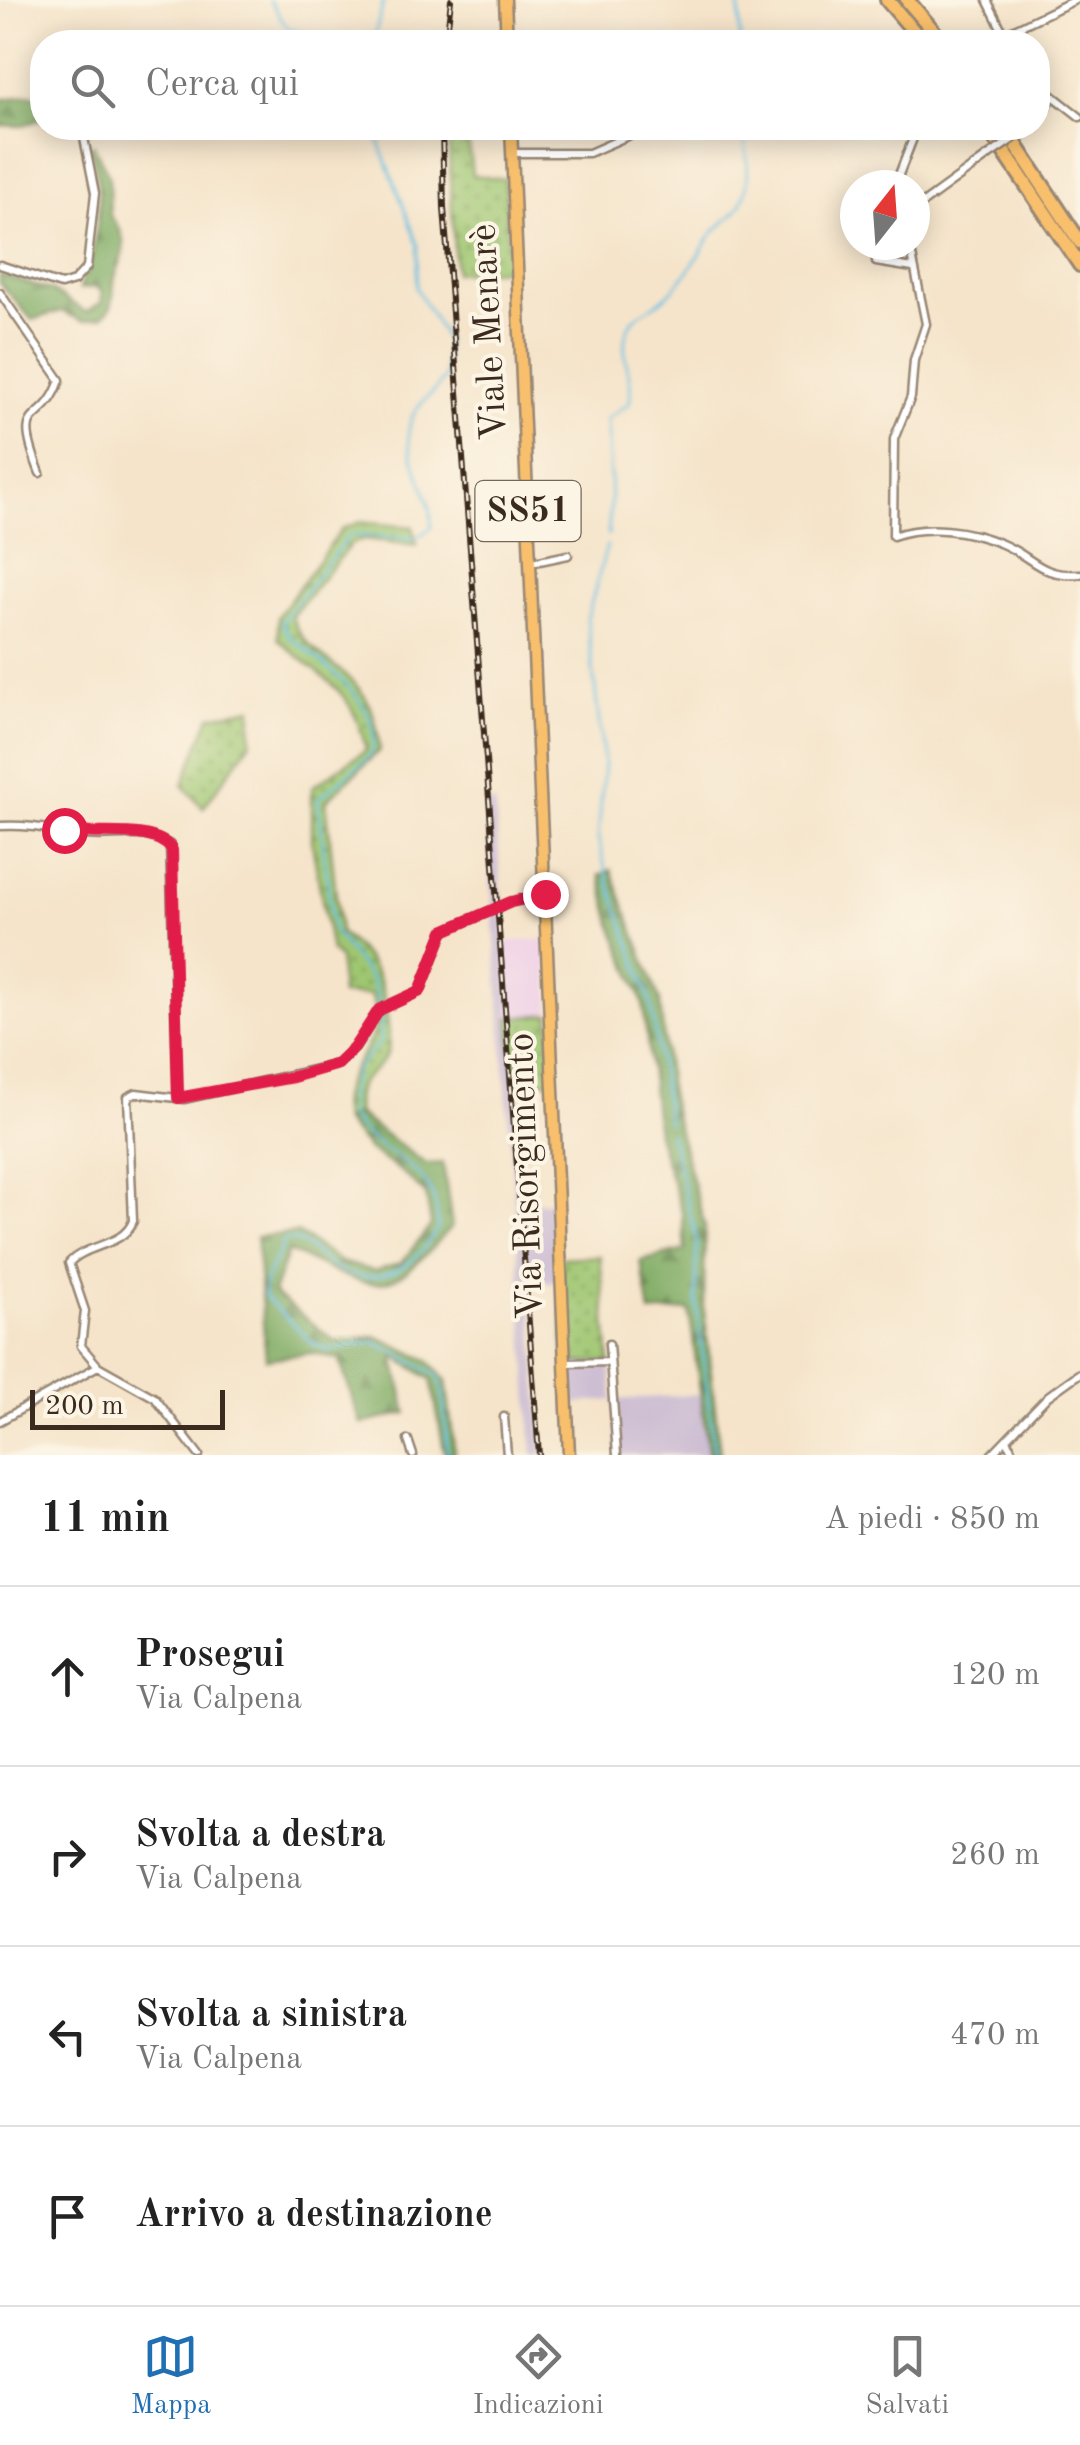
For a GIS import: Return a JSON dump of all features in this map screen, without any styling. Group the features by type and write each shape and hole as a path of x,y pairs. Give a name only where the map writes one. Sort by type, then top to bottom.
{"highway":[{"path":"887,0 913,30"},
{"path":"907,0 933,30"},
{"path":"996,140 1080,265"},
{"path":"1013,140 1080,242"}],"main road":[{"path":"506,0 507,30"},
{"name":"Viale Menarè","path":"512,140 545,894"},
{"name":"Via Risorgimento","path":"545,894 568,1455"}],"street":[{"path":"987,0 1002,30"},
{"path":"1012,30 1074,0"},
{"path":"1050,101 1052,98 1080,117"},
{"path":"0,265 62,285 74,281 87,267 96,193 85,140"},
{"path":"512,152 589,153 619,140"},
{"path":"901,170 912,140"},
{"path":"930,198 1011,140"},
{"path":"876,260 914,268"},
{"path":"913,260 926,324 914,360 911,398 894,439 894,536 914,529 976,536 1004,545 1051,574 1080,574"},
{"path":"0,293 60,380 27,424 26,436 40,472"},
{"path":"530,563 568,555"},
{"path":"0,826 48,825 86,835 140,834 170,845 178,1098"},
{"path":"199,1455 155,1398 98,1366 81,1346 85,1311 70,1264 77,1256 124,1236 132,1226 128,1097 136,1092 178,1098 293,1077 338,1064 381,1009 420,991 444,931 511,902 545,894"},
{"path":"609,1344 617,1455"},
{"path":"565,1364 610,1362"},
{"path":"0,1421 98,1366"},
{"path":"991,1455 1048,1396 1080,1373"},
{"path":"504,1417 506,1455"},
{"path":"408,1440 412,1455"},
{"path":"1008,1441 1014,1455"}],"shaded area":[{"path":"485,803 495,803 524,1202 558,1202 561,1282 530,1283 543,1455 533,1455"},
{"path":"547,939 550,1014 509,1018 503,942"},
{"path":"610,1362 613,1400 566,1404 565,1363"},
{"path":"701,1394 709,1455 617,1455 613,1400"}],"green space":[{"path":"30,95 30,123 0,125 0,100"},
{"path":"449,140 468,140 472,175 505,179 509,269 455,273"},
{"path":"93,144 109,176 110,216 124,244 112,302 102,317 83,321 61,311 32,320 0,283 0,275 51,290 86,312 102,302 101,291 95,287 80,289 90,263 98,216 99,189 89,148"},
{"path":"360,522 413,527 417,545 365,539 351,544 292,616 305,639 357,686 369,703 380,750 326,801 340,933 376,973 388,1028 386,1056 357,1092 357,1114 344,1121 345,1087 369,1043 376,1012 370,995 341,995 339,958 331,951 312,843 312,787 366,750 344,697 278,639 278,616 342,529"},
{"path":"252,708 251,742 203,808 183,785 210,716"},
{"path":"611,870 660,1001 670,1098 705,1227 704,1309 720,1455 709,1455 689,1310 650,1313 641,1261 685,1250 682,1213 657,1134 643,1003 613,928 600,875"},
{"path":"550,1014 553,1081 516,1083 509,1018"},
{"path":"357,1114 426,1164 443,1163 452,1226 410,1269 378,1284 361,1282 288,1251 273,1293 335,1341 376,1336 428,1360 446,1380 455,1455 445,1455 431,1379 394,1356 407,1413 361,1424 339,1359 311,1353 266,1359 256,1237 298,1233 341,1262 375,1271 401,1263 431,1225 426,1195 368,1149 344,1121"},
{"path":"600,1256 610,1362 565,1363 560,1258"}],"waterway":[{"path":"269,0 288,28 295,30"},
{"path":"376,30 384,0"},
{"path":"739,0 740,30"},
{"path":"379,140 418,245 416,288 446,340 445,377 414,414 409,434 413,460 428,501 431,528 416,538 349,535 282,622 288,635 348,687 370,719 374,737 371,755 318,799 333,930 373,982 379,1006"},
{"path":"608,535 611,498 607,418 629,404 624,346 628,328 635,318 678,285 713,233 742,202 748,170 744,140"},
{"path":"607,545 587,619 604,764 598,839 609,883 651,1003 668,1123"},
{"path":"381,1014 380,1042 356,1069 349,1094 349,1115 361,1130 418,1173 435,1204 438,1227 419,1253 380,1276 349,1274 305,1245 285,1240 265,1281 264,1297 314,1344 328,1350 375,1342 437,1375 442,1385 448,1455"},
{"path":"670,1133 697,1241 696,1300 715,1455"}],"railway":[{"path":"447,30 451,0"},
{"path":"442,140 444,208 539,1455"}],"route":[{"path":"64,830 86,835 140,834 170,845 178,1098 293,1077 338,1064 354,1048 379,1010 420,991 444,931 511,902 545,894"}]}
